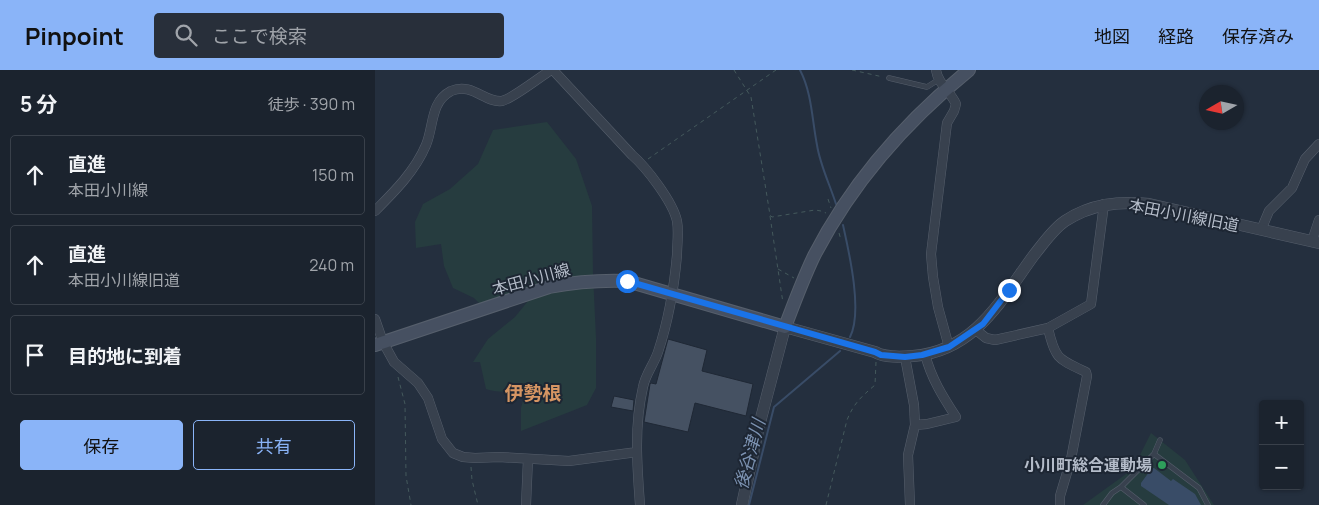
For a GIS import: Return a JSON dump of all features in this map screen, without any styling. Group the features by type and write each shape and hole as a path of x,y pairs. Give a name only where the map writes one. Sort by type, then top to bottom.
{"main road":[{"path":"785,327 813,258 835,220 884,151 942,85 969,70"},
{"name":"本田小川線","path":"379,344 549,287 577,282 627,281 785,327"}],"street":[{"path":"375,211 402,183 418,162 428,142 435,107 445,96 459,89 467,89 493,100 505,100 552,70 641,163 668,202 676,220 678,237 673,295 657,354 643,384 638,417 637,452 640,505"},
{"path":"936,70 942,85 955,101 956,108 947,123 931,254 938,307 949,347"},
{"path":"1261,230 1269,211 1292,188 1305,159 1319,144"},
{"name":"本田小川線旧道","path":"785,327 881,355 905,357 925,354 949,347 983,324 1043,244 1063,222 1087,209 1104,204 1130,202 1149,204 1315,242"},
{"path":"976,330 986,338 995,340 1048,328 1091,304 1104,204"},
{"path":"1315,242 1319,220"},
{"path":"375,319 379,344 418,383 428,398 442,439 453,453 463,457 569,461 637,452"},
{"path":"742,505 759,426 785,327"},
{"path":"1048,328 1052,348 1056,354 1062,360 1086,372 1087,376 1071,459 1059,496 1060,505"},
{"path":"915,425 956,417 929,369 925,354"},
{"path":"905,357 914,405 915,425 908,455 910,505"},
{"path":"527,505 528,459"}],"lane":[{"path":"889,78 927,87 942,85"},
{"path":"1103,505 1112,493 1121,488 1154,454 1159,440"},
{"path":"1154,454 1199,488 1208,505"},
{"path":"1121,488 1144,505"}],"path":[{"path":"734,70 751,97 784,307"},
{"path":"641,163 776,70"},
{"path":"852,70 889,78"},
{"path":"770,215 772,217 821,211 835,220"},
{"path":"778,269 795,279"},
{"path":"826,505 851,408 875,385 875,352"},
{"path":"397,364 405,404 406,476 411,505"},
{"path":"471,457 472,480 478,505"}],"green space":[{"path":"547,122 576,159 592,206 596,388 587,405 521,431 521,408 526,389 501,392 486,389 480,362 473,362 488,339 515,317 528,301 522,291 480,304 474,298 453,288 444,266 441,244 416,248 415,222 423,204 450,189 478,164 493,130"},
{"name":"小川町総合運動場","path":"1151,433 1185,460 1214,505 1083,505 1133,469"}],"water":[{"path":"1152,468 1195,494 1201,505 1169,505 1141,486 1141,483"}],"building":[{"path":"668,339 707,350 702,371 753,384 746,416 695,403 688,432 644,422 650,384 656,384"},
{"path":"614,396 634,400 633,411 611,407"}],"waterway":[{"name":"後谷津川","path":"800,70 807,88 820,160 836,204"},
{"name":"後谷津川","path":"843,225 854,282 855,313 854,326 850,337"},
{"name":"後谷津川","path":"749,505 774,407 840,351"}],"place":[{"name":"小川町総合運動場","path":"1162,465"}],"district":[{"name":"伊勢根","path":"533,393"}],"route":[{"path":"627,281 881,355 905,357 922,355 949,347 976,330 983,324 1009,290"}]}
